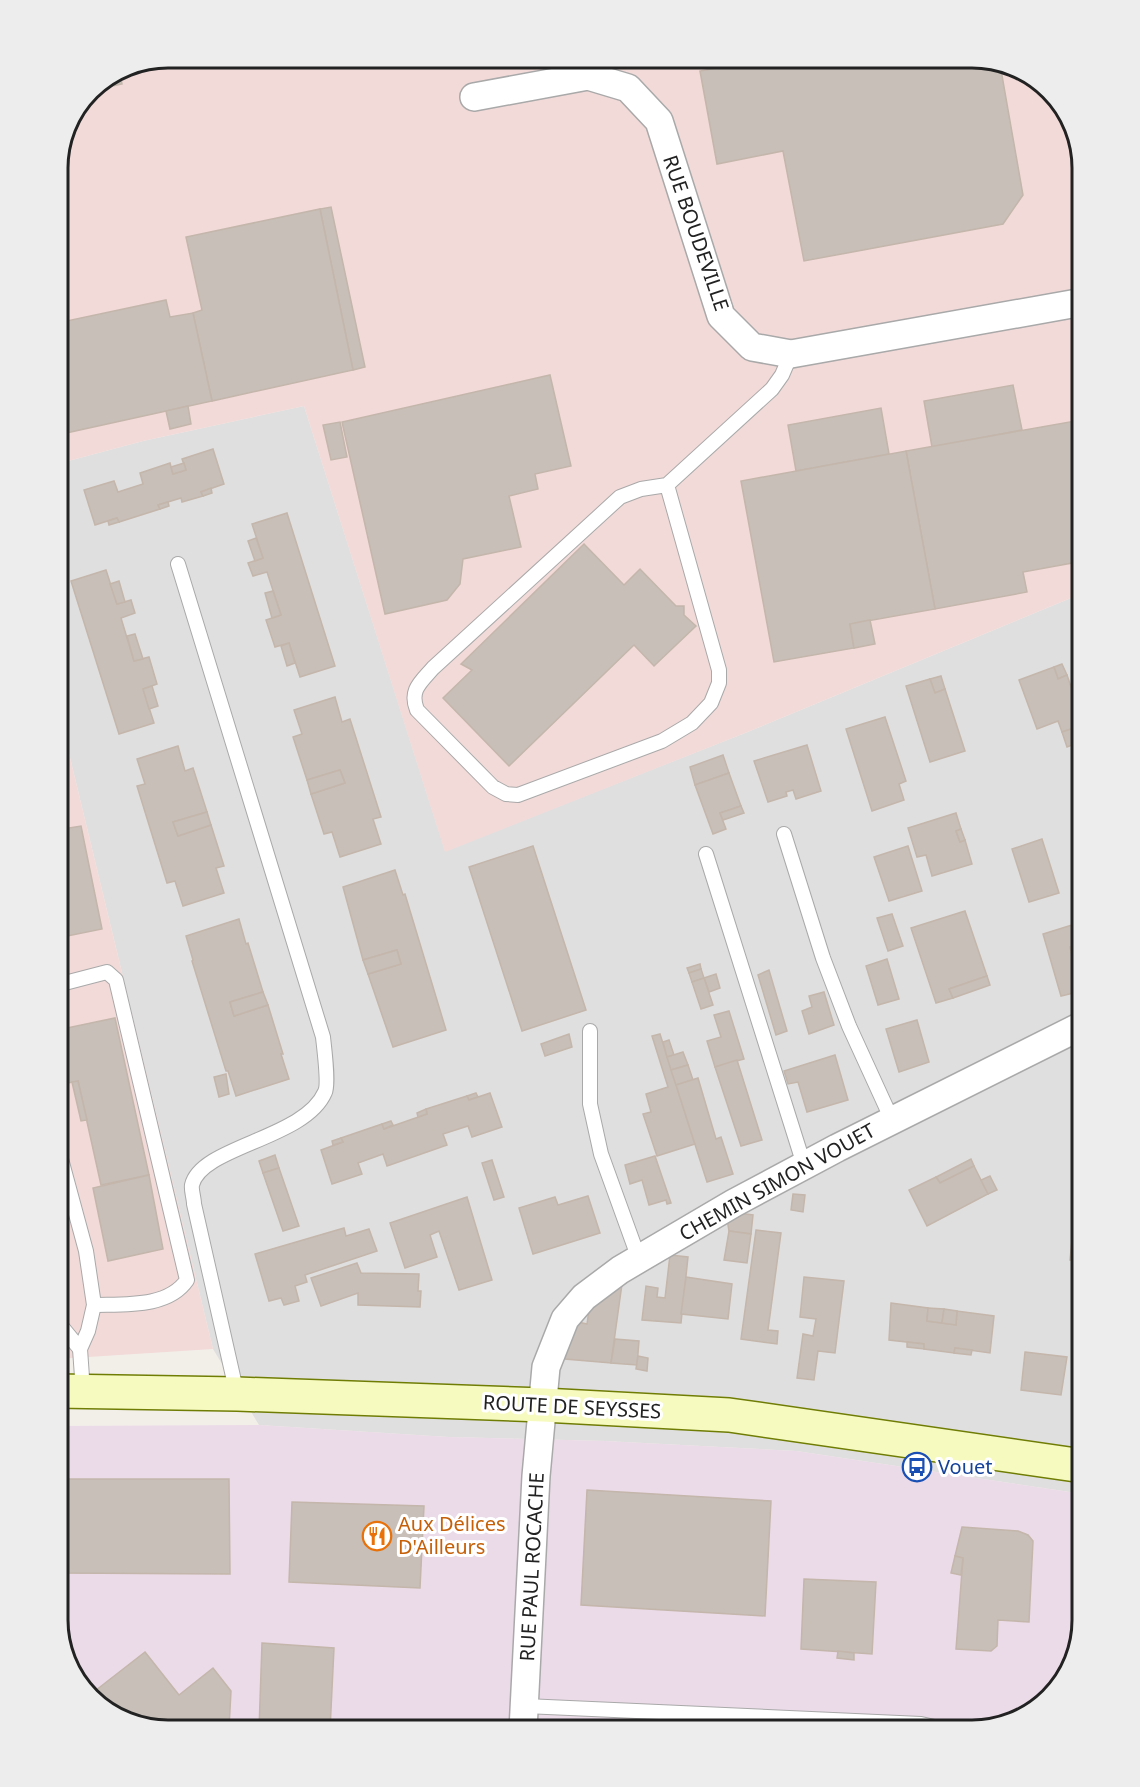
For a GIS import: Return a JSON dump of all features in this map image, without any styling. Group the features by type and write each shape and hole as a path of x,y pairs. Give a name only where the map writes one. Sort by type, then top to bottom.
{"main road":[{"name":"ROUTE DE SEYSSES","path":"70,1391 237,1394 543,1405 729,1415 1072,1464"}],"street":[{"name":"RUE BOUDEVILLE","path":"474,97 588,76 628,88 659,121 721,316 752,347 791,354 1072,304"},
{"name":"CHEMIN SIMON VOUET","path":"543,1405 546,1367 565,1320 584,1297 620,1270 804,1165 1072,1030"},
{"name":"RUE PAUL ROCACHE","path":"524,1718 536,1476 543,1405"}],"lane":[{"path":"667,485 719,669 719,683 711,703 692,723 662,741 518,795 506,794 493,787 417,710 413,700 416,689 433,668 620,497 641,489 667,485 772,389 782,375 791,354"},
{"path":"178,564 323,1037 326,1090 312,1112 264,1138 205,1164 192,1185 194,1203 237,1394"},
{"path":"784,834 827,970 849,1026 892,1120"},
{"path":"706,854 804,1165"},
{"path":"68,982 106,972 116,980 187,1281 180,1290 151,1302 94,1305"},
{"path":"590,1031 590,1104 601,1154 639,1259"},
{"path":"68,1185 86,1251 94,1305 70,1391"},
{"path":"68,1334 81,1349"},
{"path":"524,1718 628,1720"}],"shaded area":[{"path":"148,69 992,69 1028,84 1038,92 1056,112 1069,142 1072,155 1072,598 745,733 445,852 304,406 143,441 68,461 68,161 71,142 88,107 102,92 118,81"},
{"path":"304,406 445,851 745,733 1072,598 1072,1492 796,1451 605,1441 448,1437 259,1425 213,1349 68,749 68,461 143,441"},
{"path":"68,749 213,1349 68,1358"},
{"path":"259,1425 448,1437 605,1441 796,1451 1072,1492 1072,1632 1067,1651 1056,1675 1038,1695 1016,1709 985,1719 148,1718 112,1703 102,1695 84,1675 71,1645 68,1632 68,1426"}],"building":[{"path":"716,68 979,68 1001,72 1023,195 1003,224 804,261 783,151 717,164 700,71"},
{"path":"121,80 122,84 110,87"},
{"path":"331,207 365,367 353,370 320,209"},
{"path":"320,209 353,370 212,401 193,313 202,310 186,237"},
{"path":"166,300 170,317 193,313 212,401 68,433 68,321"},
{"path":"550,375 571,466 535,474 538,489 509,496 521,547 463,559 460,584 447,600 385,614 342,422"},
{"path":"1013,385 1022,430 932,447 924,401"},
{"path":"188,406 191,424 170,429 166,411"},
{"path":"881,408 889,454 796,471 788,425"},
{"path":"340,422 347,457 331,460 323,425"},
{"path":"1072,422 1072,563 1023,572 1027,592 935,609 906,451"},
{"path":"213,449 224,484 201,492 203,496 182,502 181,498 158,505 160,509 119,522 117,518 95,525 84,490 114,481 118,492 143,484 140,473 170,463 173,474 186,470 182,459"},
{"path":"906,451 935,609 850,624 854,648 774,662 741,481"},
{"path":"184,463 186,470 173,474 171,467"},
{"path":"211,488 212,493 203,496 201,492"},
{"path":"168,502 169,506 160,509 158,505"},
{"path":"287,513 335,666 300,677 289,643 275,647 266,620 281,615 267,572 253,576 248,563 263,558 252,524"},
{"path":"117,518 119,522 109,525 108,521"},
{"path":"256,538 263,558 255,561 248,541"},
{"path":"584,544 624,585 640,569 676,606 684,606 684,615 696,626 654,666 634,645 509,766 443,698 472,670 461,664"},
{"path":"106,570 117,604 131,600 135,613 121,618 134,661 149,657 157,684 143,689 154,723 119,734 71,581"},
{"path":"119,581 125,602 117,604 110,584"},
{"path":"273,591 281,615 272,618 265,593"},
{"path":"870,620 875,644 854,648 850,624"},
{"path":"135,634 143,659 134,661 127,636"},
{"path":"289,643 295,663 287,666 281,646"},
{"path":"1062,664 1067,675 1058,679 1054,667"},
{"path":"1054,667 1058,679 1067,675 1072,690 1072,729 1062,732 1058,721 1037,729 1019,680"},
{"path":"941,676 945,689 935,693 930,679"},
{"path":"930,679 935,693 945,689 965,751 930,762 906,686"},
{"path":"152,686 158,706 149,709 143,689"},
{"path":"335,697 342,722 350,719 381,817 373,819 381,844 340,857 332,832 324,834 311,794 345,783 340,770 307,780 293,737 302,734 294,710"},
{"path":"885,717 906,781 899,784 904,800 872,811 846,729"},
{"path":"1072,729 1072,745 1067,747 1062,732"},
{"path":"807,745 821,791 796,799 793,790 786,792 787,796 768,802 754,761"},
{"path":"178,746 185,771 193,768 207,812 173,822 178,836 211,825 224,866 216,868 224,893 183,906 175,881 167,883 137,786 145,784 137,759"},
{"path":"723,755 729,773 695,785 690,767"},
{"path":"340,770 345,783 311,794 307,780"},
{"path":"729,773 741,806 720,813 726,829 713,834 695,785"},
{"path":"741,806 744,813 723,820 720,813"},
{"path":"207,812 211,825 178,836 173,822"},
{"path":"956,813 961,829 956,831 960,842 965,840 972,864 932,876 926,855 917,857 908,828"},
{"path":"81,826 102,929 68,936 68,828"},
{"path":"961,829 965,840 960,842 956,831"},
{"path":"1042,839 1059,893 1029,902 1012,849"},
{"path":"533,846 586,1010 522,1031 469,867"},
{"path":"908,846 922,891 889,901 874,857"},
{"path":"395,870 403,895 405,894 446,1030 393,1047 368,974 401,964 397,950 363,960 343,887"},
{"path":"965,911 987,976 949,989 953,998 936,1003 911,928"},
{"path":"892,914 903,946 888,951 877,918"},
{"path":"239,919 263,992 230,1002 234,1016 268,1005 289,1079 236,1096 228,1071 226,1071 186,936"},
{"path":"1072,925 1072,946 1070,947 1072,993 1061,996 1043,934"},
{"path":"397,950 401,964 368,974 363,960"},
{"path":"887,959 899,999 878,1005 866,966"},
{"path":"700,964 701,969 689,973 687,968"},
{"path":"701,969 704,978 692,982 689,973"},
{"path":"769,970 787,1031 776,1035 758,975"},
{"path":"716,974 720,988 709,992 704,978"},
{"path":"987,976 990,985 953,998 949,989"},
{"path":"704,978 713,1005 701,1009 692,982"},
{"path":"263,992 268,1005 234,1016 230,1002"},
{"path":"824,992 834,1025 809,1034 802,1011 812,1007 809,996"},
{"path":"729,1011 744,1059 715,1067 707,1041 721,1037 714,1015"},
{"path":"115,1018 149,1175 101,1185 78,1081 68,1083 68,1028"},
{"path":"917,1020 929,1062 899,1072 886,1029"},
{"path":"569,1034 572,1047 545,1056 541,1044"},
{"path":"660,1034 695,1144 657,1156 643,1114 651,1112 646,1094 668,1087 652,1036"},
{"path":"669,1040 674,1055 667,1057 663,1042"},
{"path":"683,1052 688,1065 671,1070 667,1057"},
{"path":"835,1055 848,1100 807,1112 798,1082 788,1084 784,1071"},
{"path":"737,1060 762,1140 741,1146 715,1067"},
{"path":"688,1065 693,1080 676,1085 671,1070"},
{"path":"226,1074 229,1094 219,1097 214,1077"},
{"path":"698,1078 716,1139 721,1137 733,1174 707,1182 676,1085"},
{"path":"78,1081 87,1120 81,1121 72,1082"},
{"path":"476,1093 478,1097 469,1100 467,1096"},
{"path":"490,1093 502,1127 472,1137 468,1126 443,1134 447,1145 387,1166 383,1154 358,1163 362,1174 332,1184 321,1150 343,1142 341,1138 382,1124 384,1129 427,1114 426,1109 467,1096 469,1100"},
{"path":"426,1109 427,1114 418,1117 417,1113"},
{"path":"391,1121 393,1125 384,1129 382,1124"},
{"path":"341,1138 343,1142 333,1145 332,1141"},
{"path":"275,1155 279,1168 263,1173 259,1161"},
{"path":"655,1156 671,1203 667,1204 666,1200 649,1205 642,1180 630,1184 625,1165"},
{"path":"971,1159 974,1166 940,1183 936,1177"},
{"path":"492,1160 504,1197 494,1200 482,1163"},
{"path":"974,1166 988,1194 927,1226 909,1190 936,1177 940,1183"},
{"path":"279,1168 299,1226 283,1231 263,1173"},
{"path":"149,1175 163,1249 108,1261 93,1188"},
{"path":"990,1176 997,1190 988,1194 981,1180"},
{"path":"793,1194 805,1195 803,1212 791,1210"},
{"path":"588,1196 600,1233 533,1254 519,1208 555,1197 558,1205"},
{"path":"467,1197 492,1280 459,1290 439,1231 430,1235 437,1257 405,1268 390,1223"},
{"path":"738,1213 753,1215 751,1234 729,1231 727,1219"},
{"path":"344,1228 346,1236 369,1229 377,1251 305,1275 307,1282 295,1286 299,1301 284,1305 281,1298 269,1301 255,1254"},
{"path":"756,1230 781,1233 768,1330 778,1331 777,1344 741,1339"},
{"path":"729,1231 751,1234 747,1263 724,1260"},
{"path":"670,1255 688,1257 681,1323 642,1320 646,1286 658,1288 657,1297 665,1298"},
{"path":"357,1263 361,1273 419,1274 420,1307 358,1305 358,1293 321,1306 311,1278"},
{"path":"686,1277 732,1284 728,1319 681,1314"},
{"path":"804,1277 844,1281 835,1353 818,1351 814,1380 797,1378 803,1334 813,1336 816,1319 800,1317"},
{"path":"622,1284 611,1363 565,1359 574,1321 587,1324 589,1310"},
{"path":"891,1303 928,1308 927,1321 956,1325 957,1311 994,1316 990,1353 955,1348 954,1353 924,1349 924,1344 889,1340"},
{"path":"928,1308 944,1309 942,1323 927,1321"},
{"path":"944,1309 957,1311 956,1325 942,1323"},
{"path":"615,1339 639,1341 637,1365 611,1363"},
{"path":"907,1342 924,1344 924,1349 907,1347"},
{"path":"955,1348 972,1350 971,1355 954,1353"},
{"path":"1025,1352 1067,1357 1061,1395 1021,1390"},
{"path":"638,1356 648,1358 647,1371 636,1369"},
{"path":"68,1479 229,1479 230,1574 68,1573"},
{"path":"587,1490 771,1501 765,1616 581,1605"},
{"path":"292,1502 424,1506 420,1588 289,1582"},
{"path":"962,1527 1018,1531 1028,1535 1033,1541 1029,1622 998,1620 997,1646 991,1651 956,1649 963,1558 955,1556"},
{"path":"955,1556 963,1558 961,1575 951,1573"},
{"path":"804,1579 876,1582 872,1654 801,1649"},
{"path":"262,1643 334,1648 331,1719 259,1719"},
{"path":"838,1651 854,1653 854,1660 837,1658"},
{"path":"145,1652 179,1695 213,1668 231,1691 229,1719 148,1718 112,1703 97,1690"}],"place":[{"name":"Vouet","path":"917,1467"},
{"name":"Aux Délices D'Ailleurs","path":"377,1536"}]}
